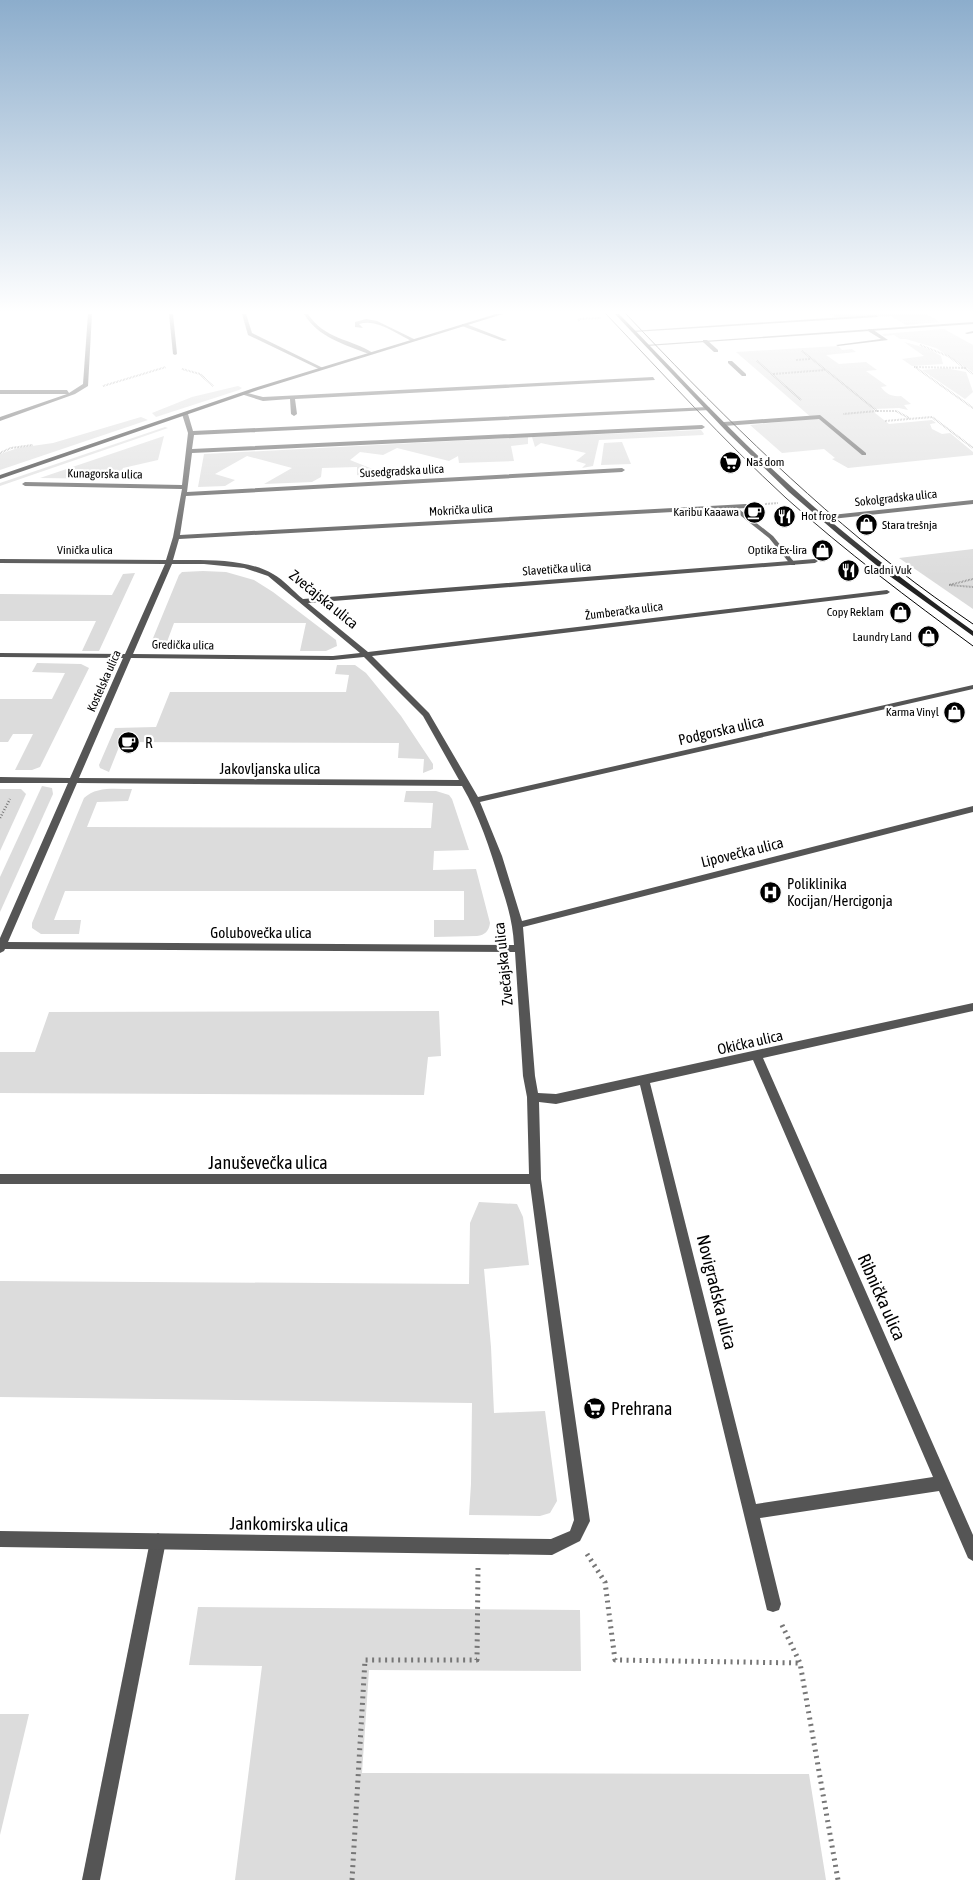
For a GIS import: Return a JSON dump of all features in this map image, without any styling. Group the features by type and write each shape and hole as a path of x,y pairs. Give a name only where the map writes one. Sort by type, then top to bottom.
{"main road":[{"path":"0,477 221,402"},
{"path":"701,402 766,468 822,518 921,597 973,634"}],"street":[{"path":"0,419 47,402"},
{"path":"292,402 294,414"},
{"path":"191,433 708,409"},
{"name":"Kostelska ulica","path":"1,947 169,562 176,537 185,487 191,433 185,414"},
{"path":"724,424 820,416 864,454"},
{"path":"189,451 702,427"},
{"name":"Susedgradska ulica","path":"183,494 622,470"},
{"name":"Kunagorska ulica","path":"25,484 185,487"},
{"name":"Sokolgradska ulica","path":"822,518 973,502"},
{"name":"Mokrička ulica","path":"176,537 746,506"},
{"path":"733,507 771,537 793,564"},
{"name":"Vinička ulica","path":"0,561 169,562"},
{"name":"Slavetička ulica","path":"302,601 815,561"},
{"name":"Zvečajska ulica","path":"169,562 204,562 245,566 270,575 364,653 426,715 475,800 497,856 518,925 529,1076 534,1097 535,1179 581,1506 582,1521 575,1536"},
{"name":"Žumberačka ulica","path":"364,653 887,592"},
{"name":"Gredička ulica","path":"0,655 333,658 364,653"},
{"name":"Podgorska ulica","path":"475,800 973,687"},
{"name":"Jakovljanska ulica","path":"0,780 466,783"},
{"name":"Lipovečka ulica","path":"518,925 973,809"},
{"name":"Golubovečka ulica","path":"1,947 519,949"},
{"name":"Okićka ulica","path":"534,1097 556,1099 757,1056 973,1006"},
{"name":"Ribnička ulica","path":"757,1056 973,1553"},
{"name":"Novigradska ulica","path":"644,1080 752,1512 773,1604"},
{"name":"Januševečka ulica","path":"0,1179 535,1179"},
{"path":"752,1512 943,1483"},
{"name":"Jankomirska ulica","path":"0,1539 552,1547 575,1536"},
{"path":"91,1880 158,1541"}],"path":[{"path":"804,402 820,416 896,411 909,419"},
{"path":"864,402 876,411"},
{"path":"886,421 932,417 973,448"},
{"path":"768,504 780,503"},
{"path":"973,579 949,585 973,587"},
{"path":"0,818 11,797 6,797"},
{"path":"575,1536 605,1582 615,1660 800,1663"},
{"path":"352,1880 365,1660 477,1660 478,1545"},
{"path":"773,1604 800,1663 838,1880"}],"shaded area":[{"path":"180,402 203,402 156,417 152,413"},
{"path":"793,402 908,402 911,404 904,405 908,410 899,408 873,409 875,413 889,424 932,420 936,423 930,424 932,429 942,434 950,433 973,452 973,455 848,468 832,459 835,458 824,449 782,453 750,425 813,419"},
{"path":"141,417 148,420 0,470 0,454 18,448 53,443"},
{"path":"165,427 168,428 0,486 0,483"},
{"path":"701,430 703,435 599,440 593,466 582,468 586,464 576,461 586,453 541,443 535,447 532,437"},
{"path":"164,436 158,460 123,468 118,479 40,478"},
{"path":"528,437 528,444 511,446 514,461 459,463 458,456 449,461 397,448 383,455 360,452 350,460 385,474 372,480 357,475 357,467 322,468 321,477 312,482 264,484 292,468 247,456 215,474 235,480 225,486 198,487 204,454"},
{"path":"622,442 631,464 601,465 604,443"},
{"path":"973,549 973,609 899,558"},
{"path":"182,572 226,572 254,580 273,592 336,640 337,646 326,651 300,651 306,623 174,623 164,650 152,648 151,643 179,575"},
{"path":"135,573 99,651 82,651 96,621 0,621 0,594 112,595 123,574"},
{"path":"37,663 81,664 89,668 40,767 32,770 15,770 33,734 13,734 8,742 0,742 0,699 52,699 65,673 32,672"},
{"path":"337,665 355,665 366,673 401,716 433,764 433,769 423,773 424,759 398,758 399,743 121,742 109,772 100,768 99,765 115,728 156,727 170,692 346,692 349,675 335,674"},
{"path":"42,786 52,788 53,794 0,912 0,877"},
{"path":"0,789 21,789 26,794 0,851"},
{"path":"132,789 128,801 97,802 87,827 431,828 433,803 404,802 406,791 436,791 449,795 469,850 434,851 433,870 476,869 490,923 489,928 484,934 477,936 434,937 434,920 464,920 464,891 65,891 54,920 81,920 79,934 41,934 32,928 32,923 84,798 100,790"},
{"path":"439,1011 441,1056 428,1057 424,1095 0,1093 0,1052 35,1052 49,1012"},
{"path":"479,1202 517,1204 523,1217 529,1265 484,1269 491,1347 494,1413 545,1411 557,1501 550,1513 540,1516 469,1515 472,1403 0,1397 0,1281 469,1284 470,1223"},
{"path":"198,1607 580,1610 581,1671 369,1670 362,1773 809,1774 826,1880 235,1880 262,1666 189,1665"},
{"path":"0,1714 29,1714 0,1835"}],"tram line":[{"path":"689,402 786,498 831,537 973,646"},
{"path":"711,402 790,478 860,539 934,597 973,624"}],"place":[{"name":"Naš dom","path":"730,462"},
{"name":"Karibu Kaaawa","path":"755,512"},
{"name":"Hot frog","path":"785,516"},
{"name":"Stara trešnja","path":"866,525"},
{"name":"Optika Ex-lira","path":"823,550"},
{"name":"Gladni Vuk","path":"848,570"},
{"name":"Copy Reklam","path":"900,612"},
{"name":"Laundry Land","path":"928,637"},
{"name":"Karma Vinyl","path":"955,712"},
{"name":"R","path":"129,742"},
{"name":"Poliklinika Kocijan/Hercigonja","path":"771,892"},
{"name":"Prehrana","path":"595,1408"}]}
